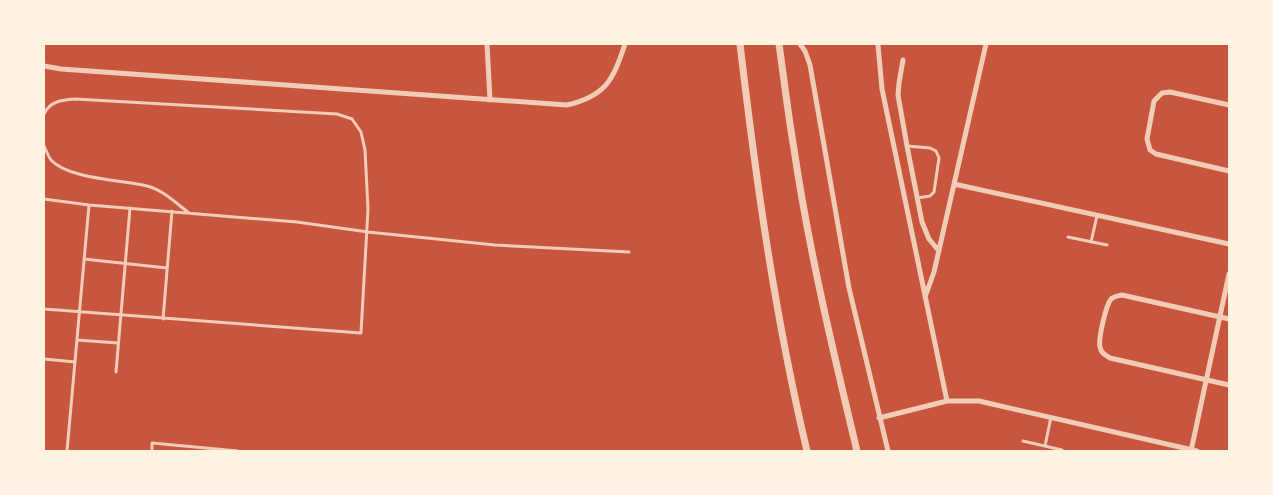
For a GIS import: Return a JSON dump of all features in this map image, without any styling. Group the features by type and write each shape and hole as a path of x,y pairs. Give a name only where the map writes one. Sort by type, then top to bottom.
{"street":[{"path":"487,44 490,100"},
{"path":"44,66 71,70 567,105 585,101 600,92 608,83 620,60 625,44"},
{"path":"740,44 770,262 790,378 807,451"},
{"path":"779,44 804,209 831,342 857,451"},
{"path":"800,44 810,65 849,288 888,451"},
{"path":"925,298 932,281 986,44"},
{"path":"878,45 882,90 947,401"},
{"path":"903,60 898,95 907,146 925,231 939,251"},
{"path":"1229,105 1170,92 1162,93 1154,101 1147,139 1148,146 1156,154 1229,170"},
{"path":"954,184 1229,244"},
{"path":"879,418 947,401 979,401 1193,451 1229,274"},
{"path":"1229,319 1122,295 1111,299 1107,306 1099,339 1101,350 1110,358 1229,385"}],"lane":[{"path":"44,114 47,107 58,100 75,99 337,114 352,119 361,132 368,180 368,232 361,333 44,309"},
{"path":"44,146 51,160 60,166 85,175 161,191 190,213"},
{"path":"907,146 930,148 936,151 939,158 934,192 930,196 917,198"},
{"path":"44,200 297,222 368,232 495,245 630,252"},
{"path":"67,451 89,205"},
{"path":"116,372 130,208"},
{"path":"163,319 172,211"},
{"path":"1091,242 1097,215"},
{"path":"1068,237 1107,245"},
{"path":"84,259 167,268"},
{"path":"77,340 118,343"},
{"path":"44,359 75,362"},
{"path":"1045,446 1051,417"},
{"path":"1023,441 1062,450"},
{"path":"152,451 152,443 238,451"}]}
